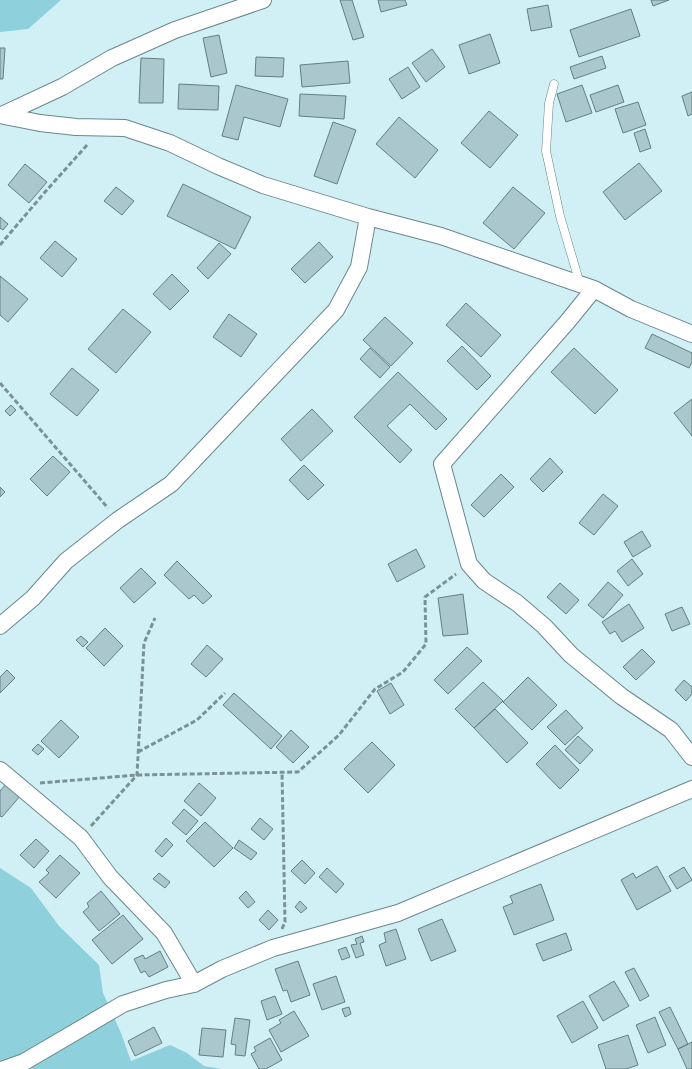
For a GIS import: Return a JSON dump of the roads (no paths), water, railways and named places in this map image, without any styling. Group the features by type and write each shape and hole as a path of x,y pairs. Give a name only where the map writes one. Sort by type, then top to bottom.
{"street":[{"path":"1,115 62,87 112,58 166,34 264,0"},
{"path":"1,115 40,124 125,128 170,143 263,185 368,217 440,236 587,287 631,309 692,334"},
{"path":"0,626 34,598 66,561 118,520 171,484 336,310 360,267 368,217"},
{"path":"587,287 568,321 442,464 469,564 484,581 518,602 585,667 621,696 671,730 692,758"},
{"path":"0,770 81,838 110,877 164,934 194,984"},
{"path":"4,1069 24,1062 123,1004 166,990 194,984 222,969 273,948 398,913 692,790"}],"lane":[{"path":"554,84 549,103 546,151 560,216 587,287"}]}
